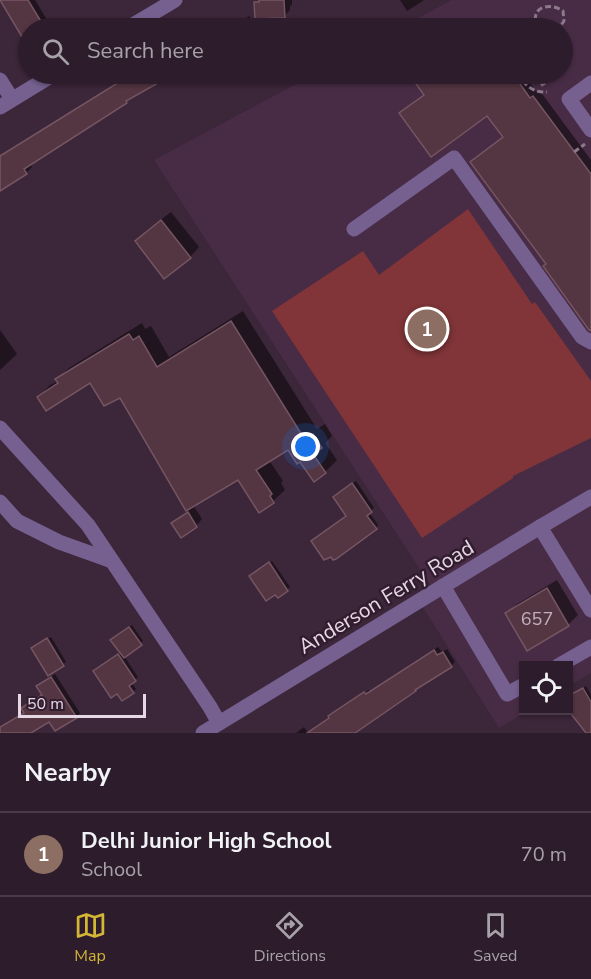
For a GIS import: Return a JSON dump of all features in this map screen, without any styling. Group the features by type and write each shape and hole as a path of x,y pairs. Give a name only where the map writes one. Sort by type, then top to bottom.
{"street":[{"path":"145,18 175,0"},
{"path":"0,80 6,103 37,84"},
{"path":"588,137 569,99 591,83"},
{"path":"354,229 454,158 582,337 591,342"},
{"path":"0,428 88,525 219,723"},
{"name":"Anderson Ferry Road","path":"203,733 591,497"},
{"path":"0,502 17,520 59,542 112,561"},
{"path":"540,527 589,603"},
{"path":"443,586 507,694 519,688"},
{"path":"567,661 591,647"}],"path":[{"path":"535,18 538,9 550,3 555,4 562,11 563,18"},
{"path":"525,84 536,92 547,92"},
{"path":"574,152 588,137"}],"shaded area":[{"path":"452,0 591,0 591,673 573,684 573,661 519,661 519,715 521,715 499,728 419,601 434,591 154,160 296,84 573,84 573,18 418,18"},
{"path":"468,209 532,304 535,302 591,381 591,438 513,476 422,538 272,311 363,251 379,275"}],"building":[{"path":"0,0 28,0 39,18 18,18 18,30"},
{"path":"259,0 284,0 285,18 255,18 254,2 259,2"},
{"path":"116,84 156,84 126,101 127,103 24,169 27,174 0,191 0,156"},
{"path":"416,84 520,84 530,98 533,96 591,174 591,331 543,266 546,264 470,162 503,137 487,116 431,157 399,113 424,95"},
{"path":"161,220 191,258 164,279 135,241"},
{"path":"231,321 305,440 313,434 322,448 313,454 326,473 314,482 300,462 297,464 288,450 256,470 272,494 270,496 274,503 259,513 238,480 186,511 120,398 104,406 90,383 46,411 37,397 58,383 55,379 129,334 133,340 139,336 157,367"},
{"path":"352,483 372,512 367,516 377,529 336,559 333,560 331,557 324,560 311,541 346,516 333,497"},
{"path":"188,512 197,527 181,538 171,523"},
{"path":"269,562 288,591 278,598 275,595 266,601 249,576"},
{"path":"547,588 569,626 527,651 505,613"},
{"path":"129,627 142,645 124,658 110,640"},
{"path":"47,638 64,666 48,676 31,648"},
{"path":"434,650 437,655 443,652 452,667 355,733 307,733 364,692 366,694"},
{"path":"118,654 136,681 129,686 134,693 122,701 117,694 111,698 93,671"},
{"path":"51,677 77,718 55,731 49,722 31,733 0,733 0,727 24,713 21,708 42,695 36,686"},
{"path":"583,688 591,702 591,733 586,733 572,715 573,693"}],"place":[{"name":"Delhi Junior High School","path":"427,329"}]}
